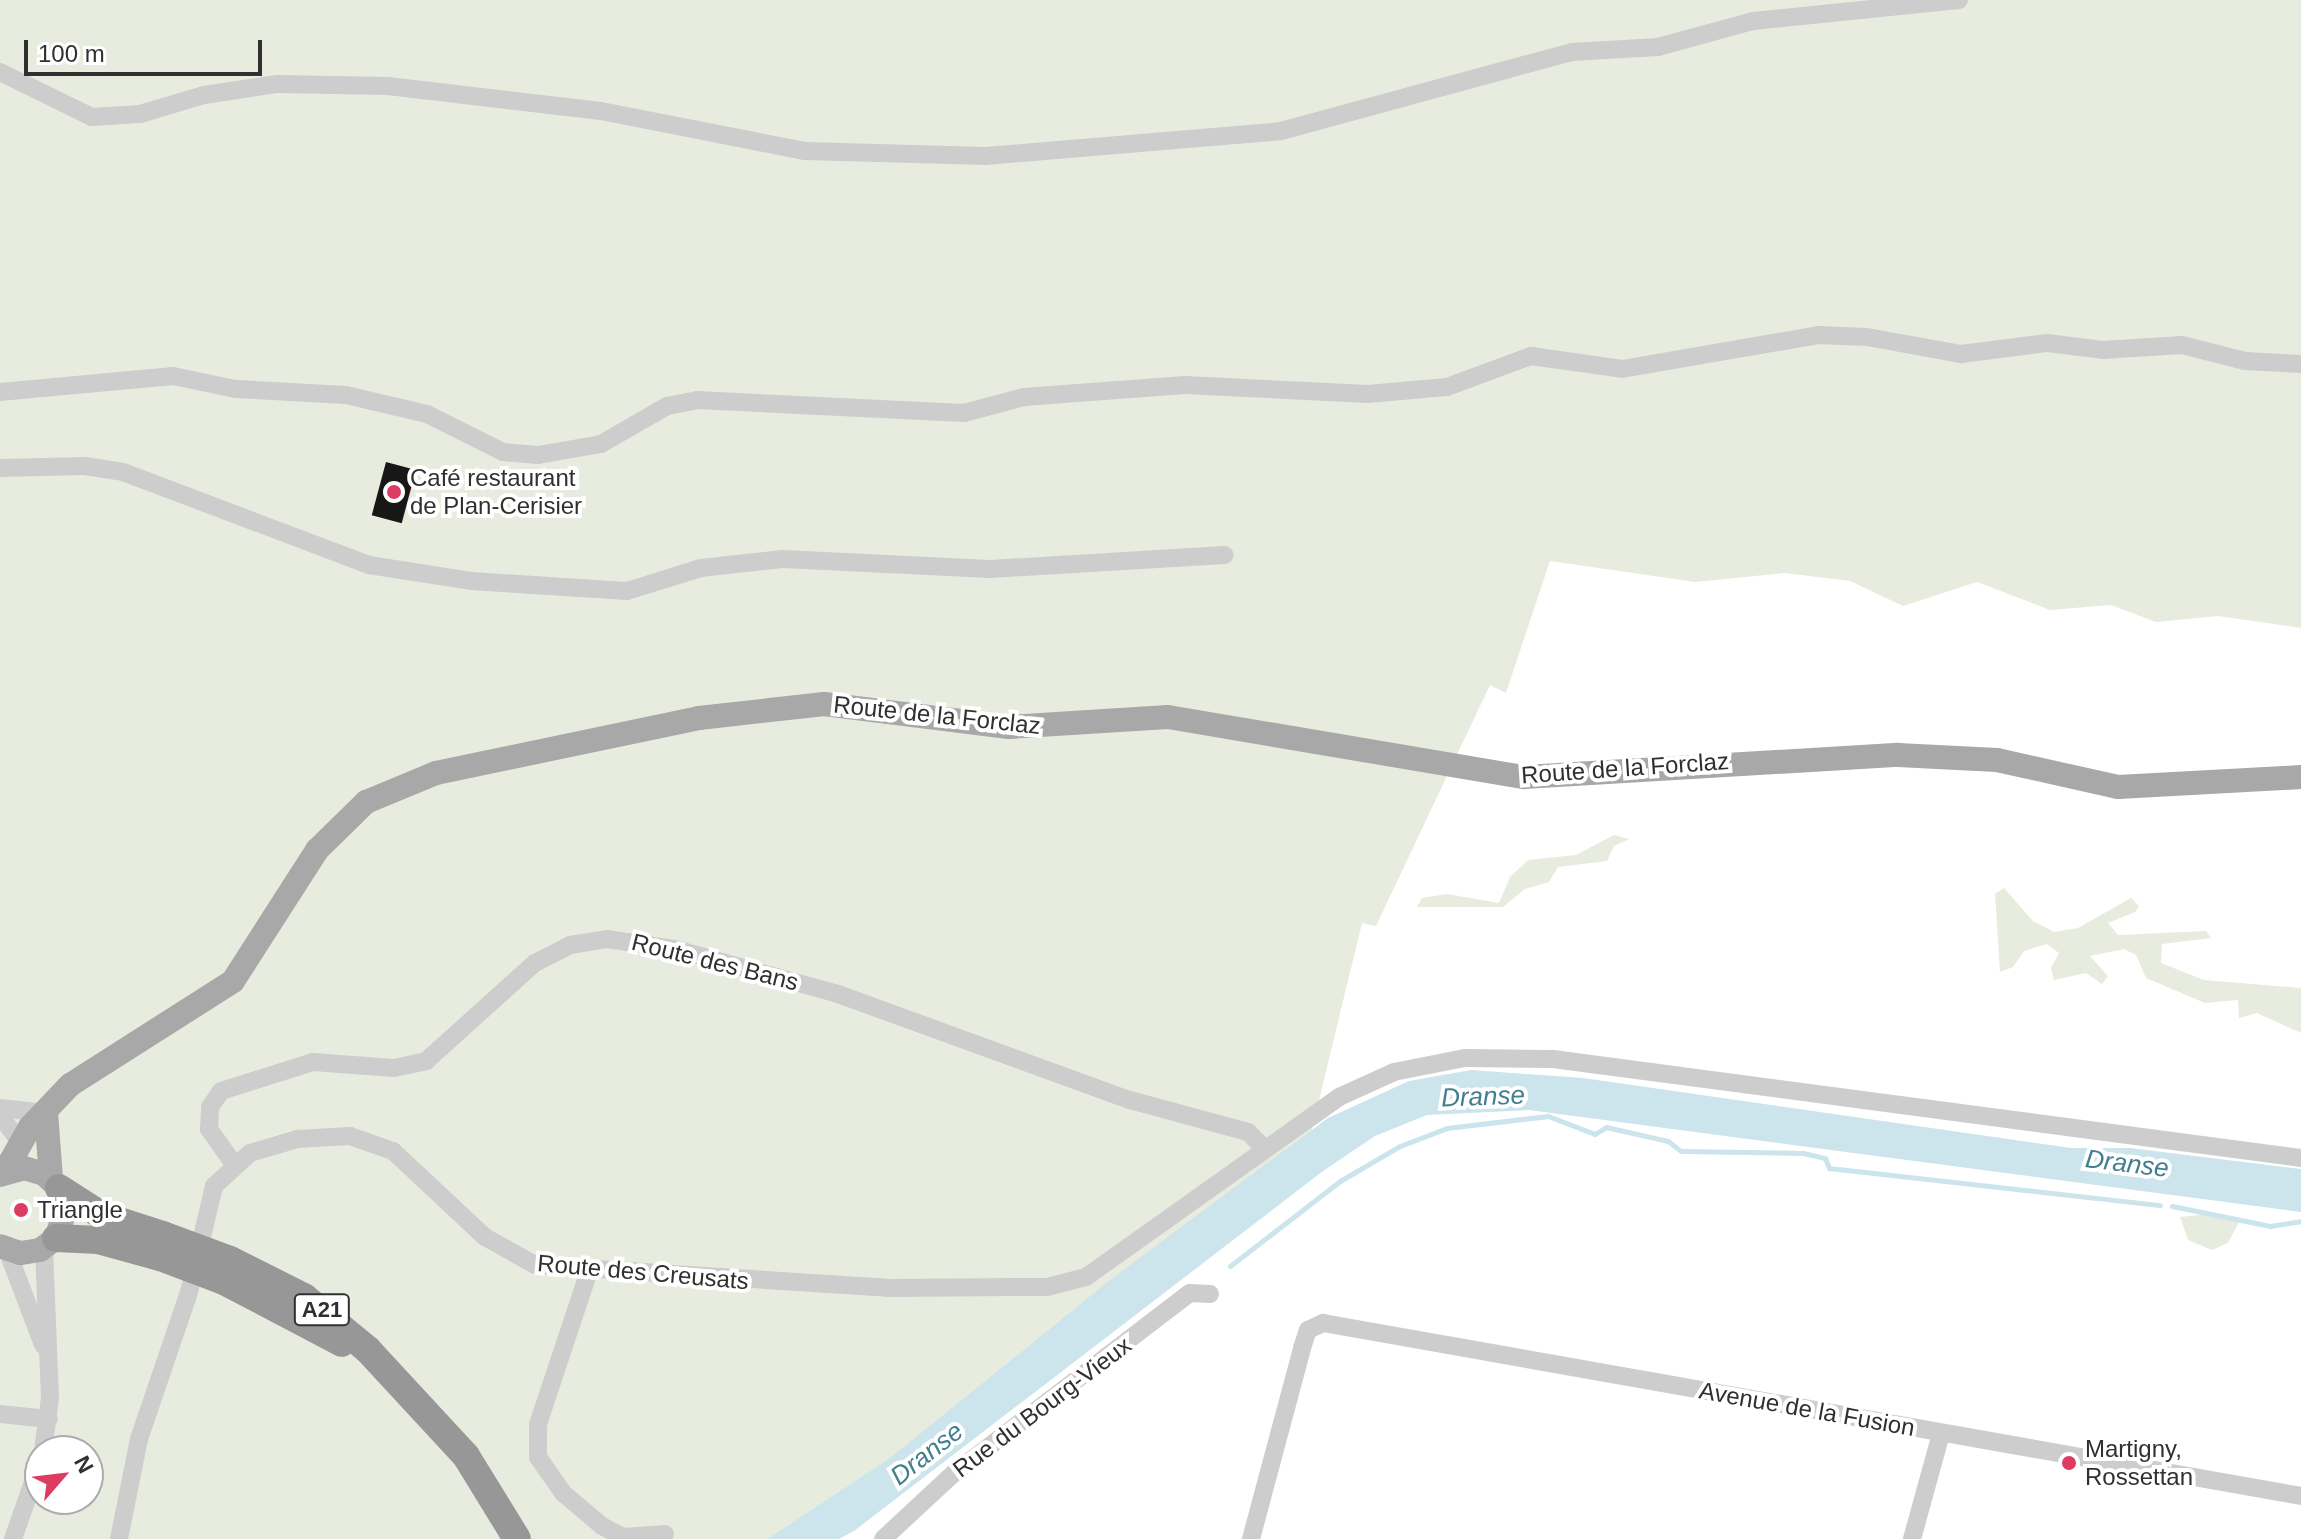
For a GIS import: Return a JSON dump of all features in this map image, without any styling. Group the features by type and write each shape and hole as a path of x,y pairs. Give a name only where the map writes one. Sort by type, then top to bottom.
{"highway":[{"name":"A21","path":"55,1183 101,1215 162,1246 227,1271 399,1381 466,1456 517,1539"},
{"name":"A21","path":"50,1242 86,1238 162,1246"}],"main road":[{"name":"Route de la Forclaz","path":"2,1174 20,1142 93,1068 233,981 317,850 378,795 463,767 753,709 854,705 1029,727 1178,717 1472,772 1533,777 1870,755 1987,759 2118,787 2301,777"},
{"path":"4,1248 50,1242 65,1218 55,1183 46,1113"},
{"path":"2,1174 31,1169 55,1183"}],"street":[{"path":"0,72 92,117 140,114 204,95 277,84 388,86 601,111 805,151 986,156 1281,131 1572,52 1658,47 1753,21 1959,0"},
{"path":"0,392 173,376 236,389 346,395 427,414 503,452 538,455 601,444 667,406 697,400 964,413 1024,397 1185,385 1368,394 1447,387 1523,357 1622,369 1802,336 1858,335 1961,354 2041,344 2103,350 2182,345 2245,361 2301,364"},
{"path":"0,468 58,465 145,478 369,565 471,581 632,590 701,568 783,559 990,569 1225,555"},
{"name":"Route des Bans","path":"233,1163 209,1129 210,1107 221,1091 297,1064 324,1060 394,1068 426,1061 535,963 570,945 607,939 675,949 846,997 1130,1100 1248,1132 1264,1148"},
{"name":"Route des Creusats","path":"233,1163 297,1139 363,1139 415,1166 511,1255 545,1267 835,1287 1060,1285 1109,1266 1264,1148 1381,1076 1502,1056 2301,1158"},
{"path":"0,1108 46,1113"},
{"path":"0,1116 20,1142"},
{"path":"119,1539 139,1439 189,1292 206,1210 214,1186 233,1163"},
{"path":"46,1435 50,1412 50,1242"},
{"path":"4,1248 49,1363"},
{"path":"589,1271 538,1424 538,1457 563,1493 602,1526 623,1537 665,1534"},
{"name":"Rue du Bourg-Vieux","path":"880,1537 1190,1293 1210,1294"},
{"name":"Avenue de la Fusion","path":"1251,1539 1302,1348 1314,1325 1397,1335 2301,1496"},
{"path":"0,1414 50,1412"},
{"path":"1912,1539 1941,1434"},
{"path":"13,1539 24,1508"}],"shaded area":[{"path":"0,0 2301,0 2301,628 2218,616 2156,622 2111,605 2050,610 1977,582 1903,606 1850,581 1785,573 1695,582 1550,561 1506,693 1490,685 1376,926 1362,923 1304,1162 793,1539 0,1539"},
{"path":"1614,835 1629,839 1614,846 1607,861 1558,867 1549,882 1525,889 1503,907 1417,907 1422,898 1447,894 1499,903 1510,877 1528,860 1576,855"},
{"path":"2004,888 2033,921 2054,932 2078,928 2131,898 2139,906 2135,912 2108,923 2118,935 2206,931 2211,938 2162,944 2161,963 2204,980 2301,988 2301,1033 2257,1013 2239,1018 2238,1000 2205,1003 2146,978 2136,955 2124,949 2090,956 2108,976 2102,984 2086,973 2054,980 2051,968 2059,953 2047,944 2024,951 2013,967 2000,972 1995,894"},
{"path":"2208,1214 2241,1218 2228,1243 2212,1250 2188,1240 2180,1217"}],"water":[{"name":"Dranse","path":"1471,1070 1583,1078 2071,1148 2130,1148 2301,1169 2301,1212 1529,1110 1427,1115 1375,1136 1323,1171 854,1531 839,1539 768,1539 890,1458 1114,1277 1328,1118 1409,1081"}],"building":[{"name":"Café restaurant de Plan-Cerisier","path":"386,462 416,470 402,523 372,515"}],"waterway":[{"path":"1230,1266 1340,1181 1400,1146 1447,1128 1548,1116 1595,1134 1606,1127 1668,1141 1681,1151 1803,1153 1825,1158 1829,1168 2160,1205"},
{"path":"2172,1206 2270,1226 2301,1221"}],"place":[{"name":"Café restaurant de Plan-Cerisier","path":"394,492"},
{"name":"Triangle","path":"21,1210"},
{"name":"Martigny, Rossettan","path":"2069,1463"}]}
